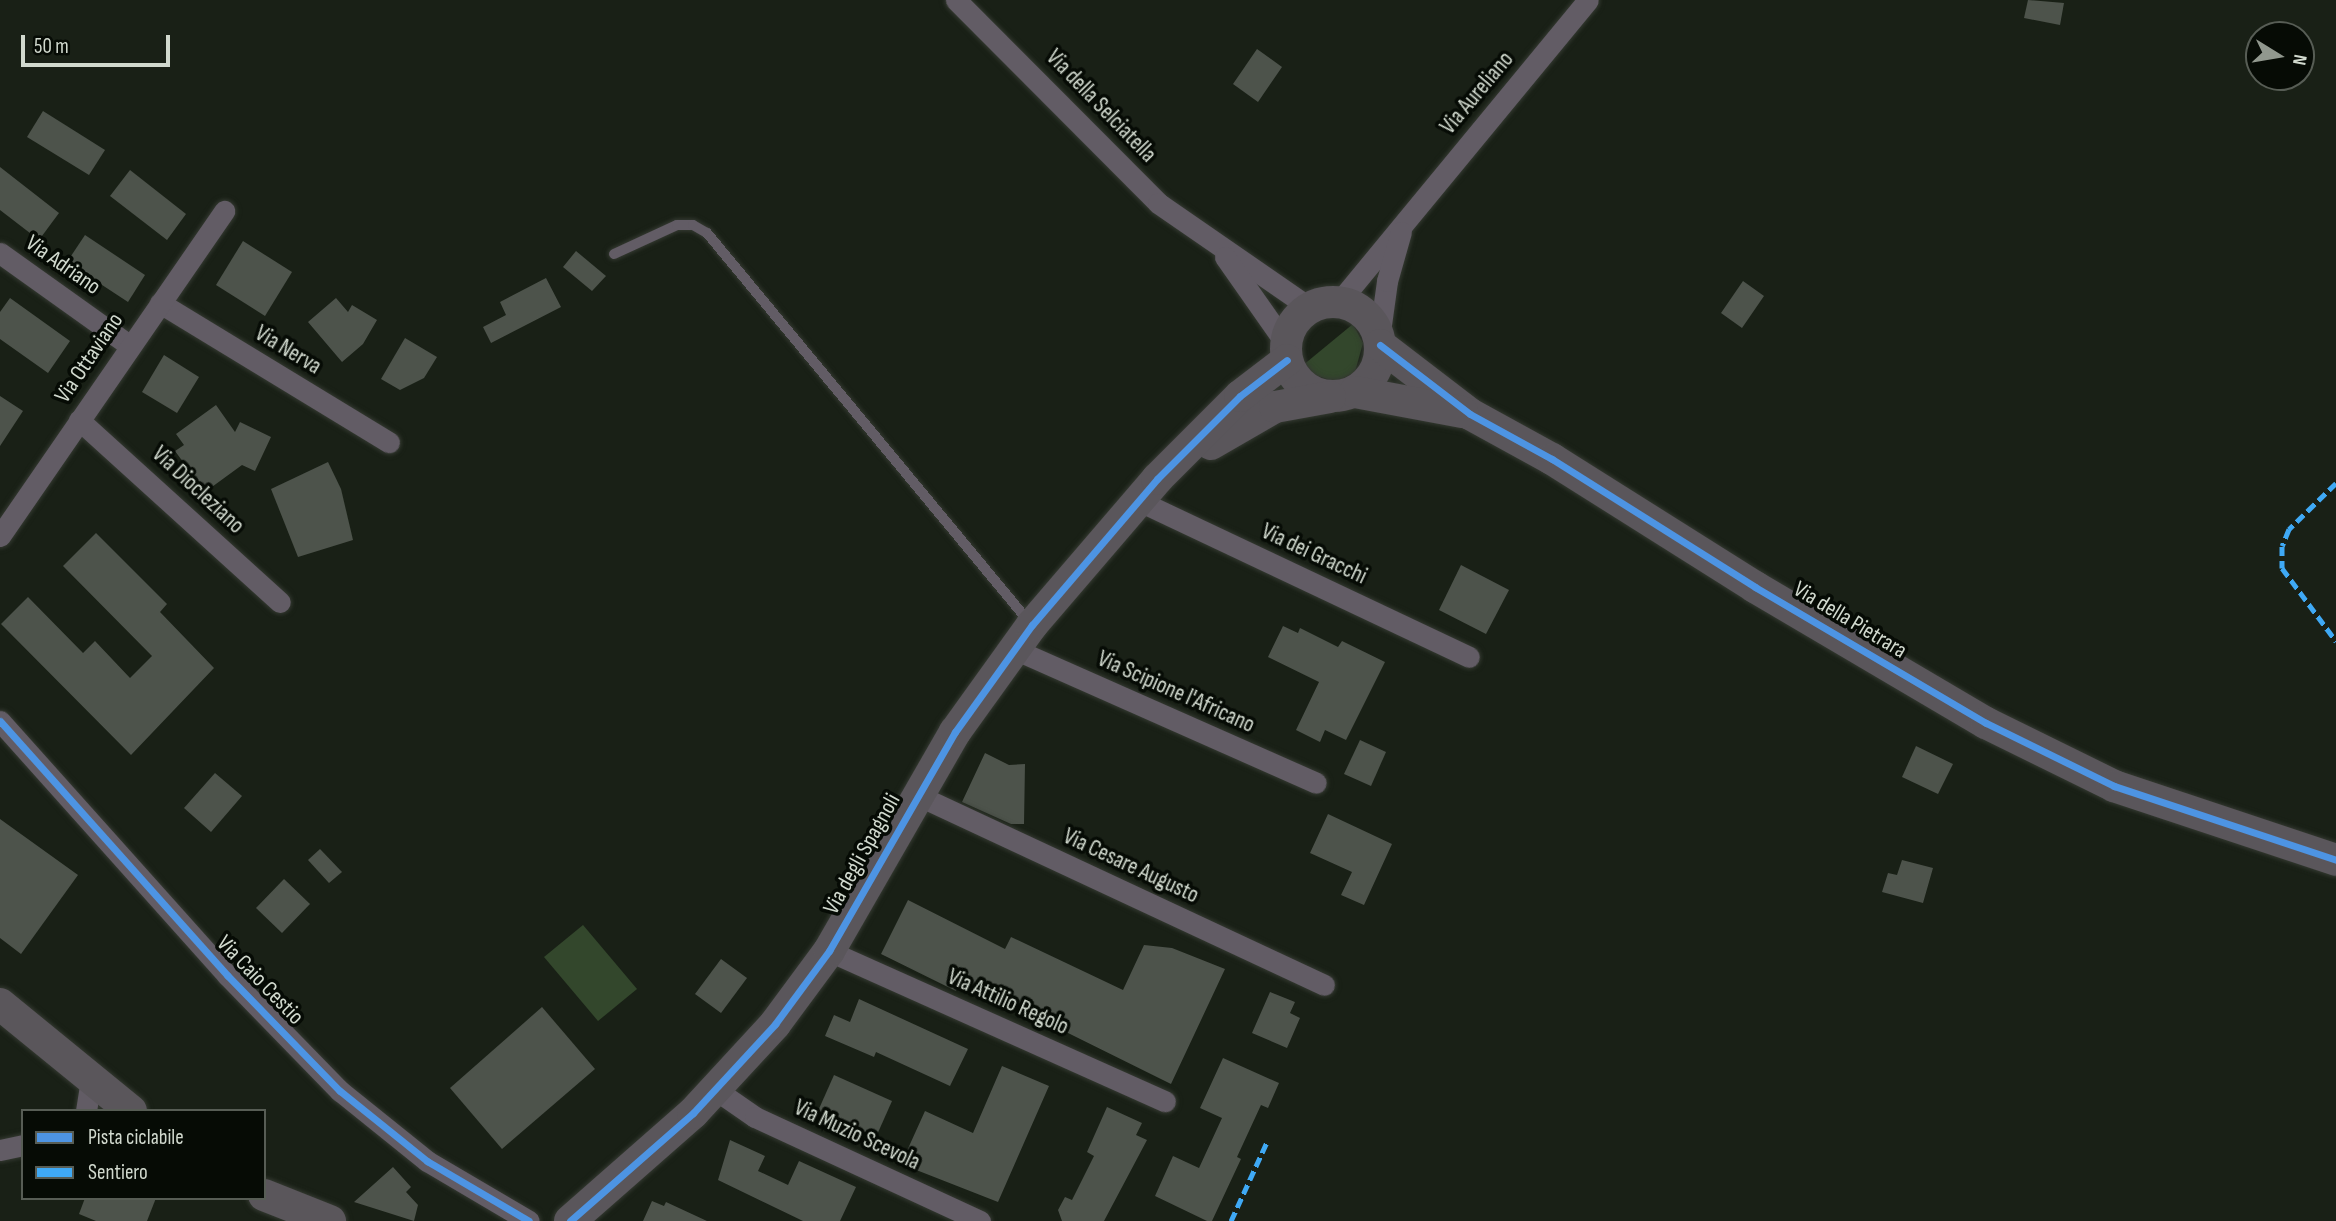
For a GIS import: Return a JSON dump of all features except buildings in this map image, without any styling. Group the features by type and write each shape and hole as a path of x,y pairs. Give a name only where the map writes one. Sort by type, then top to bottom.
{"street":[{"name":"Via della Selciatella","path":"956,0 1028,68 1152,197 1213,241 1324,305"},
{"name":"Via Aureliano","path":"1324,305 1406,220 1588,0"},
{"name":"Via Ottaviano","path":"0,536 129,345 224,211"},
{"name":"Via Aureliano","path":"1380,342 1387,281 1406,220"},
{"name":"Via della Selciatella","path":"1213,241 1286,352"},
{"name":"Via Adriano","path":"0,253 129,345"},
{"name":"Via Nerva","path":"160,303 389,442"},
{"path":"1147,489 1286,352 1295,321 1324,305 1369,318 1380,342 1375,372 1343,394 1302,386 1286,352"},
{"name":"Via della Pietrara","path":"1380,342 1470,414 1552,459 1767,594 2054,759 2130,792 2336,860"},
{"name":"Via della Pietrara","path":"1147,489 1275,407 1343,394 1470,414"},
{"name":"Via Diocleziano","path":"79,420 280,602"},
{"name":"Via degli Spagnoli","path":"570,1221 716,1090 788,1009 829,951 917,795 1023,637 1147,489"},
{"name":"Via dei Gracchi","path":"1147,489 1469,657"},
{"name":"Via Scipione l'Africano","path":"1023,637 1316,783"},
{"name":"Via Caio Cestio","path":"0,721 227,975 340,1091 427,1161 529,1221"},
{"name":"Via Cesare Augusto","path":"917,795 1324,985"},
{"name":"Via Attilio Regolo","path":"829,951 1165,1101"},
{"path":"0,1004 128,1109"},
{"path":"86,1109 91,1080"},
{"name":"Via Muzio Scevola","path":"716,1090 754,1117 980,1221"},
{"path":"0,1150 21,1145"},
{"path":"266,1196 330,1221"}],"lane":[{"path":"614,254 677,225 693,225 707,233 1023,637"}],"green space":[{"path":"1353,324 1363,343 1355,372 1336,382 1306,372 1302,366"},
{"path":"583,925 637,989 598,1021 544,957"}],"marked path":[{"path":"2336,483 2289,529 2282,546 2282,568 2336,641"},
{"path":"1231,1221 1267,1142"}],"cycle path":[{"path":"1380,345 1470,414 1552,459 1755,587 1986,723 2114,786 2336,860"},
{"path":"570,1221 693,1113 775,1024 829,951 955,732 1032,625 1157,479 1240,396 1287,360"},
{"path":"0,721 227,975 340,1091 427,1161 529,1221"}]}
